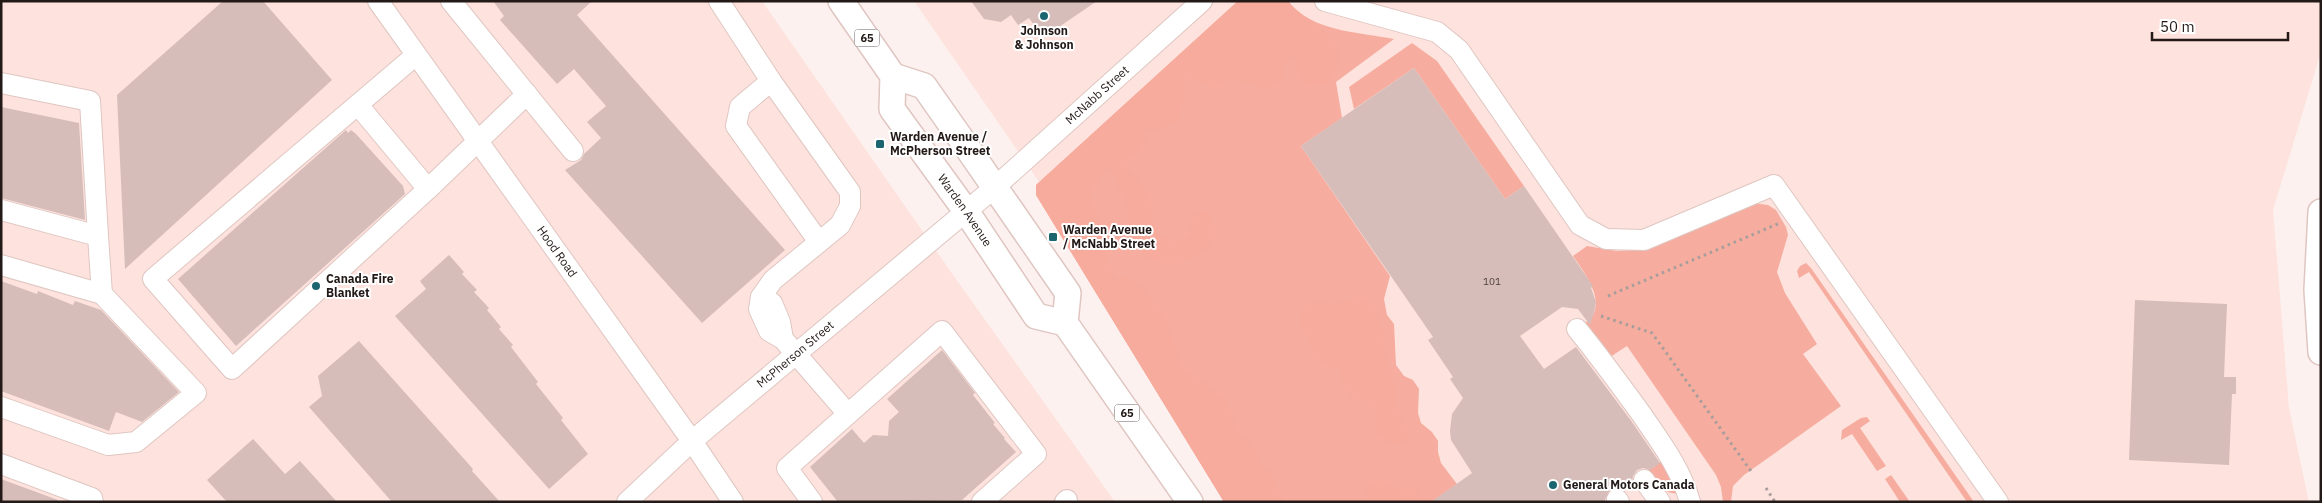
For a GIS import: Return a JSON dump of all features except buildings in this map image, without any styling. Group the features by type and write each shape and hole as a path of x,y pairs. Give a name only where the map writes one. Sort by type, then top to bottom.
{"main road":[{"name":"65","path":"841,1 893,76"},
{"path":"893,76 924,86 1068,293 1066,324"},
{"name":"Warden Avenue","path":"893,76 892,109 966,211 1036,316 1066,324"},
{"path":"2321,212 2317,290 2321,352"},
{"name":"65","path":"1066,324 1190,502"}],"street":[{"name":"Hood Road","path":"378,1 733,502"},
{"path":"451,1 573,151"},
{"path":"719,1 771,81 850,192 850,206 840,225 773,280 761,298 772,303 790,346 848,414"},
{"name":"McNabb Street","path":"966,211 1202,1"},
{"path":"1325,1 1437,32 1459,50 1580,225 1606,239 1644,240 1774,185 1998,502"},
{"path":"416,55 153,279 232,369 428,189 527,94"},
{"path":"771,81 740,107 736,126 819,242"},
{"path":"1,83 90,100 102,294"},
{"path":"358,104 428,189"},
{"path":"1,210 98,236"},
{"name":"McPherson Street","path":"627,502 692,442 790,346 966,211"},
{"path":"1,265 102,294 196,394 136,442 108,445 1,407"},
{"path":"1578,329 1606,364 1678,468 1690,502"},
{"path":"812,502 787,468 942,331 1036,454 982,502"},
{"path":"1,464 92,498 93,502"},
{"path":"1644,480 1660,502"}],"path":[{"path":"1608,296 1796,216"},
{"path":"1601,316 1652,333 1753,474"},
{"path":"1766,488 1776,502"}],"shaded area":[{"path":"1,1 762,1 951,272 1115,502 1,502"},
{"path":"914,1 2321,1 2321,52 2273,210 2289,408 2309,502 1251,502 1051,199"},
{"path":"1238,1 1288,1 1298,11 1323,25 1394,39 1336,82 1342,118 1301,146 1390,276 1384,299 1387,315 1394,324 1396,365 1404,376 1413,380 1419,389 1418,413 1421,423 1432,432 1438,441 1441,463 1457,484 1432,502 1224,502 1036,195 1036,185"},
{"path":"1238,1 1288,1 1334,41 1338,61 1334,74 1327,85 1307,86 1297,74 1294,56 1286,62 1282,82 1269,90 1230,78 1216,89 1190,77 1184,83 1185,95 1178,120 1163,129 1146,131 1147,140 1137,154 1126,161 1128,169 1139,179 1151,199 1152,216 1157,232 1172,242 1188,236 1195,212 1205,210 1214,224 1215,236 1210,247 1188,261 1160,263 1148,258 1139,250 1133,240 1128,224 1127,206 1119,191 1114,175 1108,169 1092,191 1096,217 1103,230 1110,267 1118,278 1128,276 1143,287 1166,317 1181,365 1224,397 1240,433 1254,444 1260,463 1273,475 1277,489 1287,502 1224,502 1036,195 1036,185"},
{"path":"1412,43 1437,61 1524,186 1505,199 1414,68 1354,109 1349,87"},
{"path":"1752,203 1768,205 1776,210 1786,227 1788,235 1777,272 1785,293 1817,344 1803,354 1841,406 1744,475 1733,486 1731,502 1723,502 1721,487 1716,475 1627,346 1610,357 1582,325 1591,318 1595,310 1596,301 1594,291 1573,256 1587,246 1617,251 1636,250"},
{"path":"1806,263 1974,502 1967,502 1809,272 1799,278 1797,271 1800,266"},
{"path":"1360,296 1372,302 1384,332 1383,345 1395,386 1396,406 1408,430 1408,441 1394,444 1375,436 1375,409 1364,401 1350,397 1342,383 1339,367 1329,368 1315,361 1307,335 1298,322 1302,308 1314,302 1339,303"},
{"path":"1867,417 1870,421 1860,428 1886,466 1877,471 1852,434 1841,440 1842,430 1861,418"},
{"path":"1662,461 1680,493 1665,490 1648,470"},
{"path":"1891,475 1910,502 1900,502 1885,479"},
{"path":"1373,481 1386,481 1397,489 1418,489 1424,502 1367,502 1366,489"}],"place":[{"name":"Johnson & Johnson","path":"1044,16"},
{"name":"Warden Avenue / McPherson Street","path":"880,144"},
{"name":"Warden Avenue / McNabb Street","path":"1053,237"},
{"name":"Canada Fire Blanket","path":"316,286"},
{"name":"General Motors Canada","path":"1553,485"}]}
